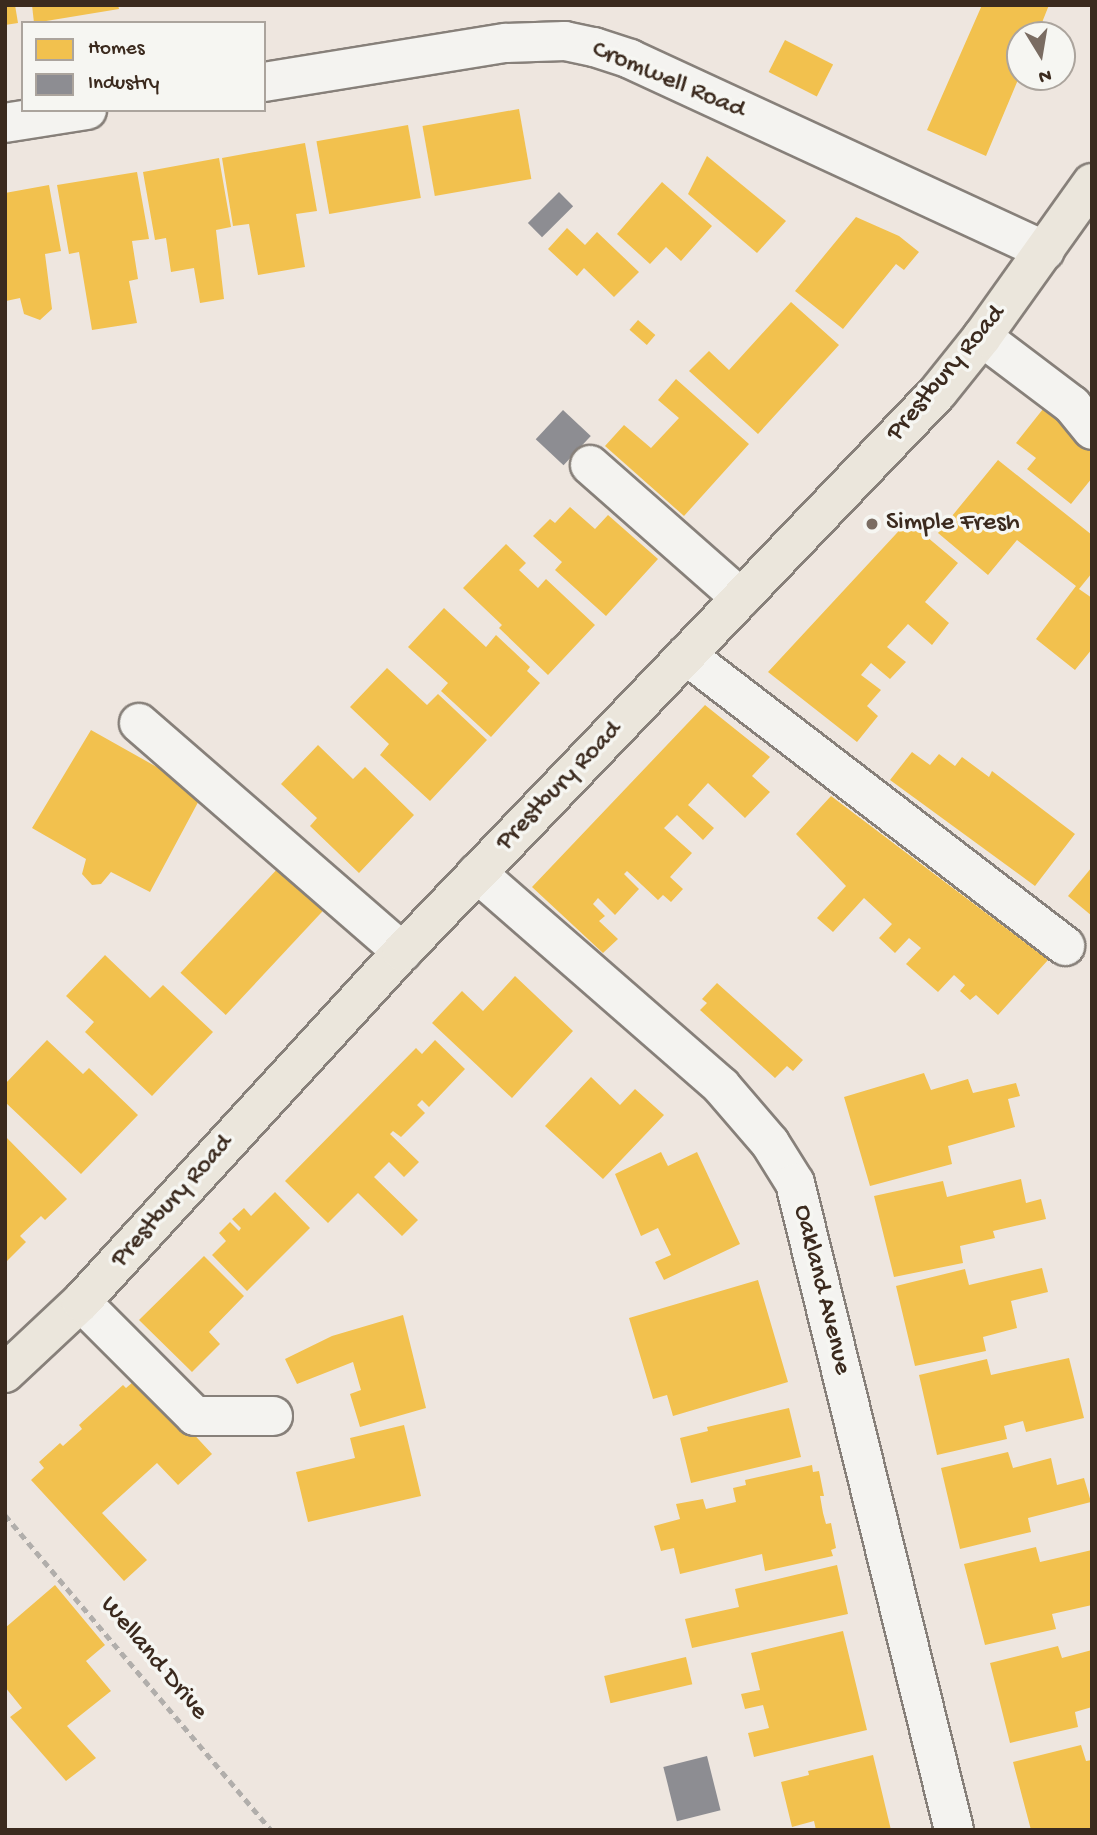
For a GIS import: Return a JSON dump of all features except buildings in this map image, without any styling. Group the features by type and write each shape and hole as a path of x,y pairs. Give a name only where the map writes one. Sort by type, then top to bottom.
{"main road":[{"name":"Prestbury Road","path":"5,1373 81,1302 402,952 938,392 982,337 1092,183"}],"street":[{"name":"Cromwell Road","path":"266,82 526,41 565,41 594,47 629,59 1045,251"},
{"path":"5,123 74,112"},
{"path":"982,337 1072,405 1092,430"},
{"path":"590,465 741,598"},
{"path":"686,655 1065,946"},
{"path":"139,723 402,952"},
{"name":"Oakland Avenue","path":"477,873 721,1086 770,1143 795,1183 954,1830"},
{"path":"81,1302 195,1416 272,1416"}],"path":[{"name":"Welland Drive","path":"5,1515 271,1830"}],"place":[{"name":"Simple Fresh","path":"872,524"}]}
